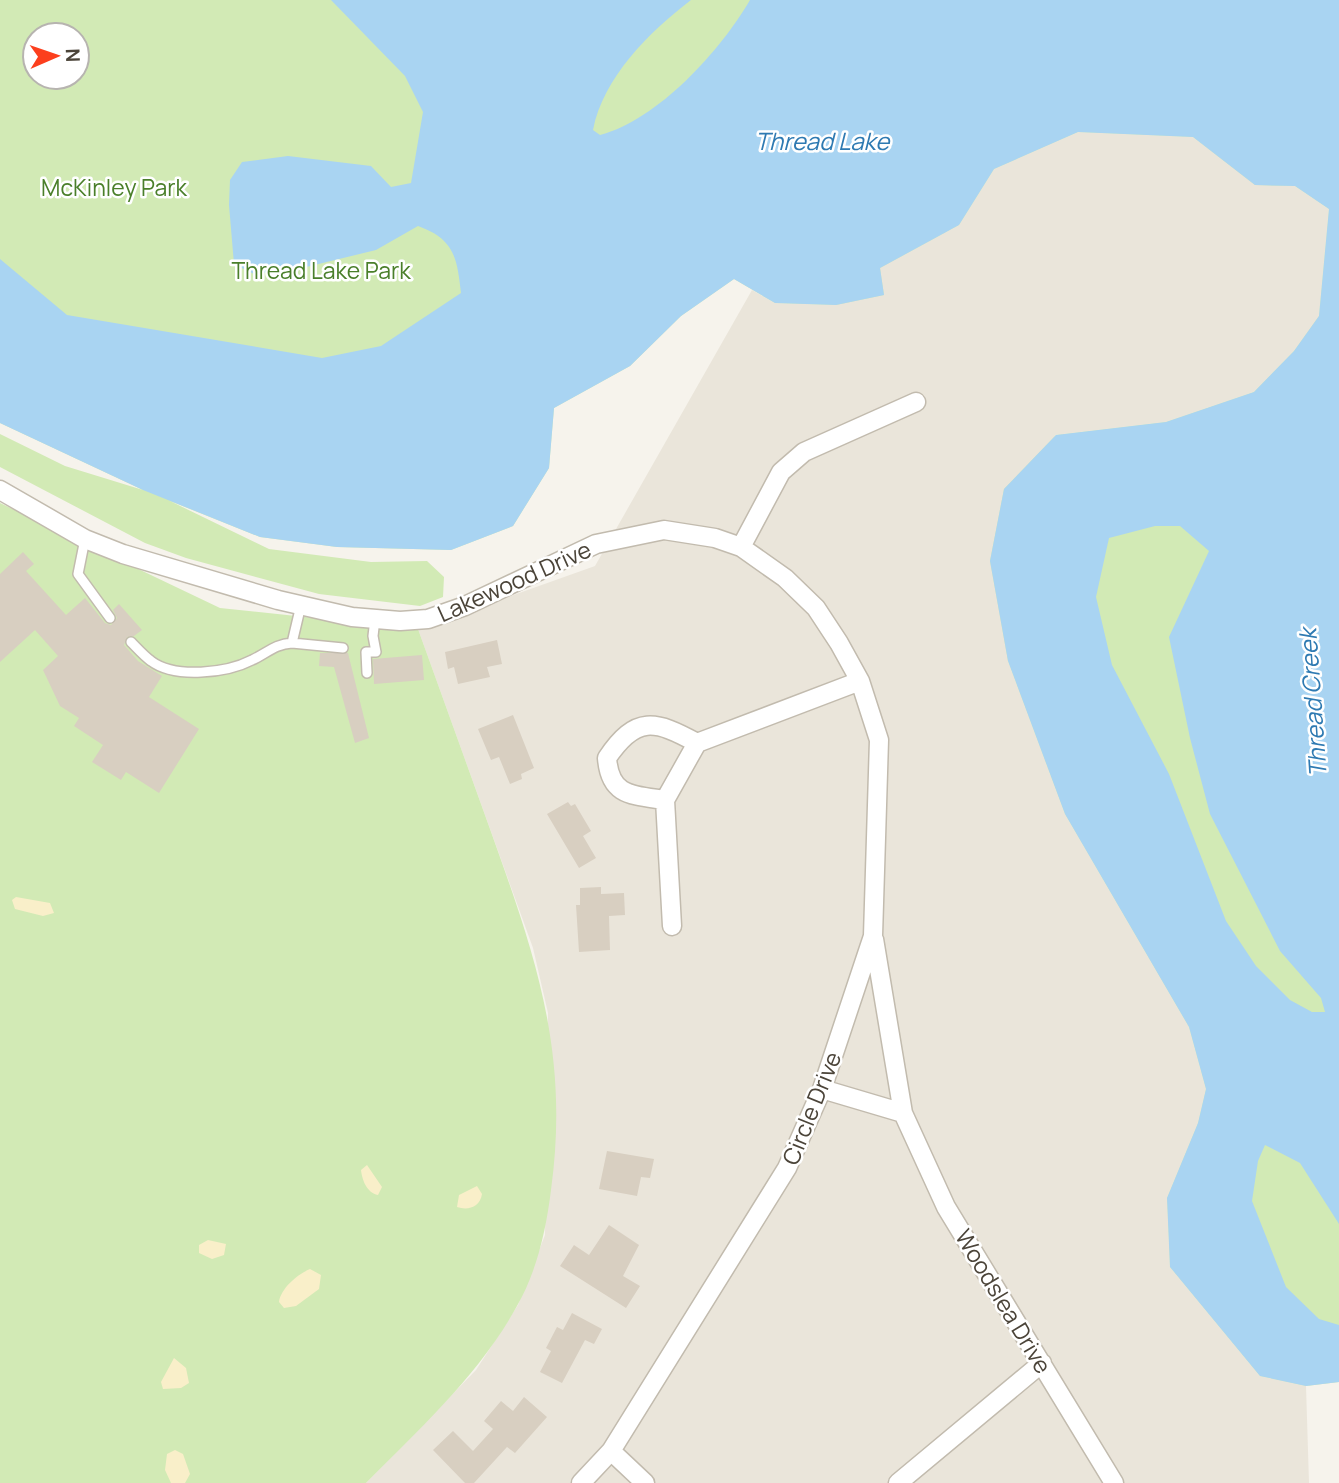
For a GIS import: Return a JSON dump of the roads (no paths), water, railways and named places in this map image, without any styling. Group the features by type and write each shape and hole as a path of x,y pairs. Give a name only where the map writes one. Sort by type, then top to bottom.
{"street":[{"path":"741,547 781,472 804,452 916,402"},
{"name":"Lakewood Drive","path":"0,490 85,539 123,554 301,605 352,617 400,621 428,619 513,586 596,544 664,530 715,538 741,547 785,578 816,608 860,681"},
{"path":"672,926 665,800 697,743 860,681"},
{"name":"Circle Drive","path":"582,1483 611,1451 787,1168 822,1089 873,936 879,740 860,681"},
{"path":"665,800 618,790 608,777 607,758 629,730 642,726 665,726 697,743"},
{"name":"Woodslea Drive","path":"873,936 903,1114 946,1206 1114,1483"},
{"path":"822,1089 903,1114"},
{"path":"898,1483 1042,1363"},
{"path":"611,1451 645,1483"}],"lane":[{"path":"85,539 78,574 110,618"},
{"path":"292,643 301,605"},
{"path":"367,673 366,652 376,652 374,619"},
{"path":"131,642 153,663 193,673 250,661 279,644 343,648"}],"water":[{"name":"Thread Lake","path":"331,0 691,0 644,41 617,74 598,111 593,130 600,135 644,115 686,81 738,20 750,0 1339,0 1339,1224 1300,1163 1265,1145 1258,1161 1252,1201 1286,1287 1319,1319 1339,1325 1339,1382 1306,1386 1260,1376 1170,1267 1167,1198 1198,1123 1206,1089 1189,1027 1065,814 1008,661 990,561 1004,489 1056,435 1166,422 1254,392 1294,351 1319,316 1329,209 1295,186 1255,185 1193,137 1078,132 994,169 959,225 880,268 884,295 836,305 775,303 734,279 681,316 630,366 554,408 549,468 513,526 451,550 337,547 260,537 143,490 0,423 0,259 67,315 322,358 381,346 461,293 452,251 439,237 418,226 376,250 298,269 254,274 234,264 229,205 230,180 242,162 288,156 371,166 391,187 411,183 423,112 405,76","holes":["1155,526 1180,526 1209,551 1169,637 1190,738 1210,814 1280,951 1321,998 1325,1012 1312,1012 1290,1000 1256,966 1226,921 1169,774 1112,665 1096,597 1109,538"]}],"park label":[{"name":"McKinley Park","path":"114,187"},
{"name":"Thread Lake Park","path":"321,270"}],"water label":[{"name":"Thread Creek","path":"1312,703"}]}
